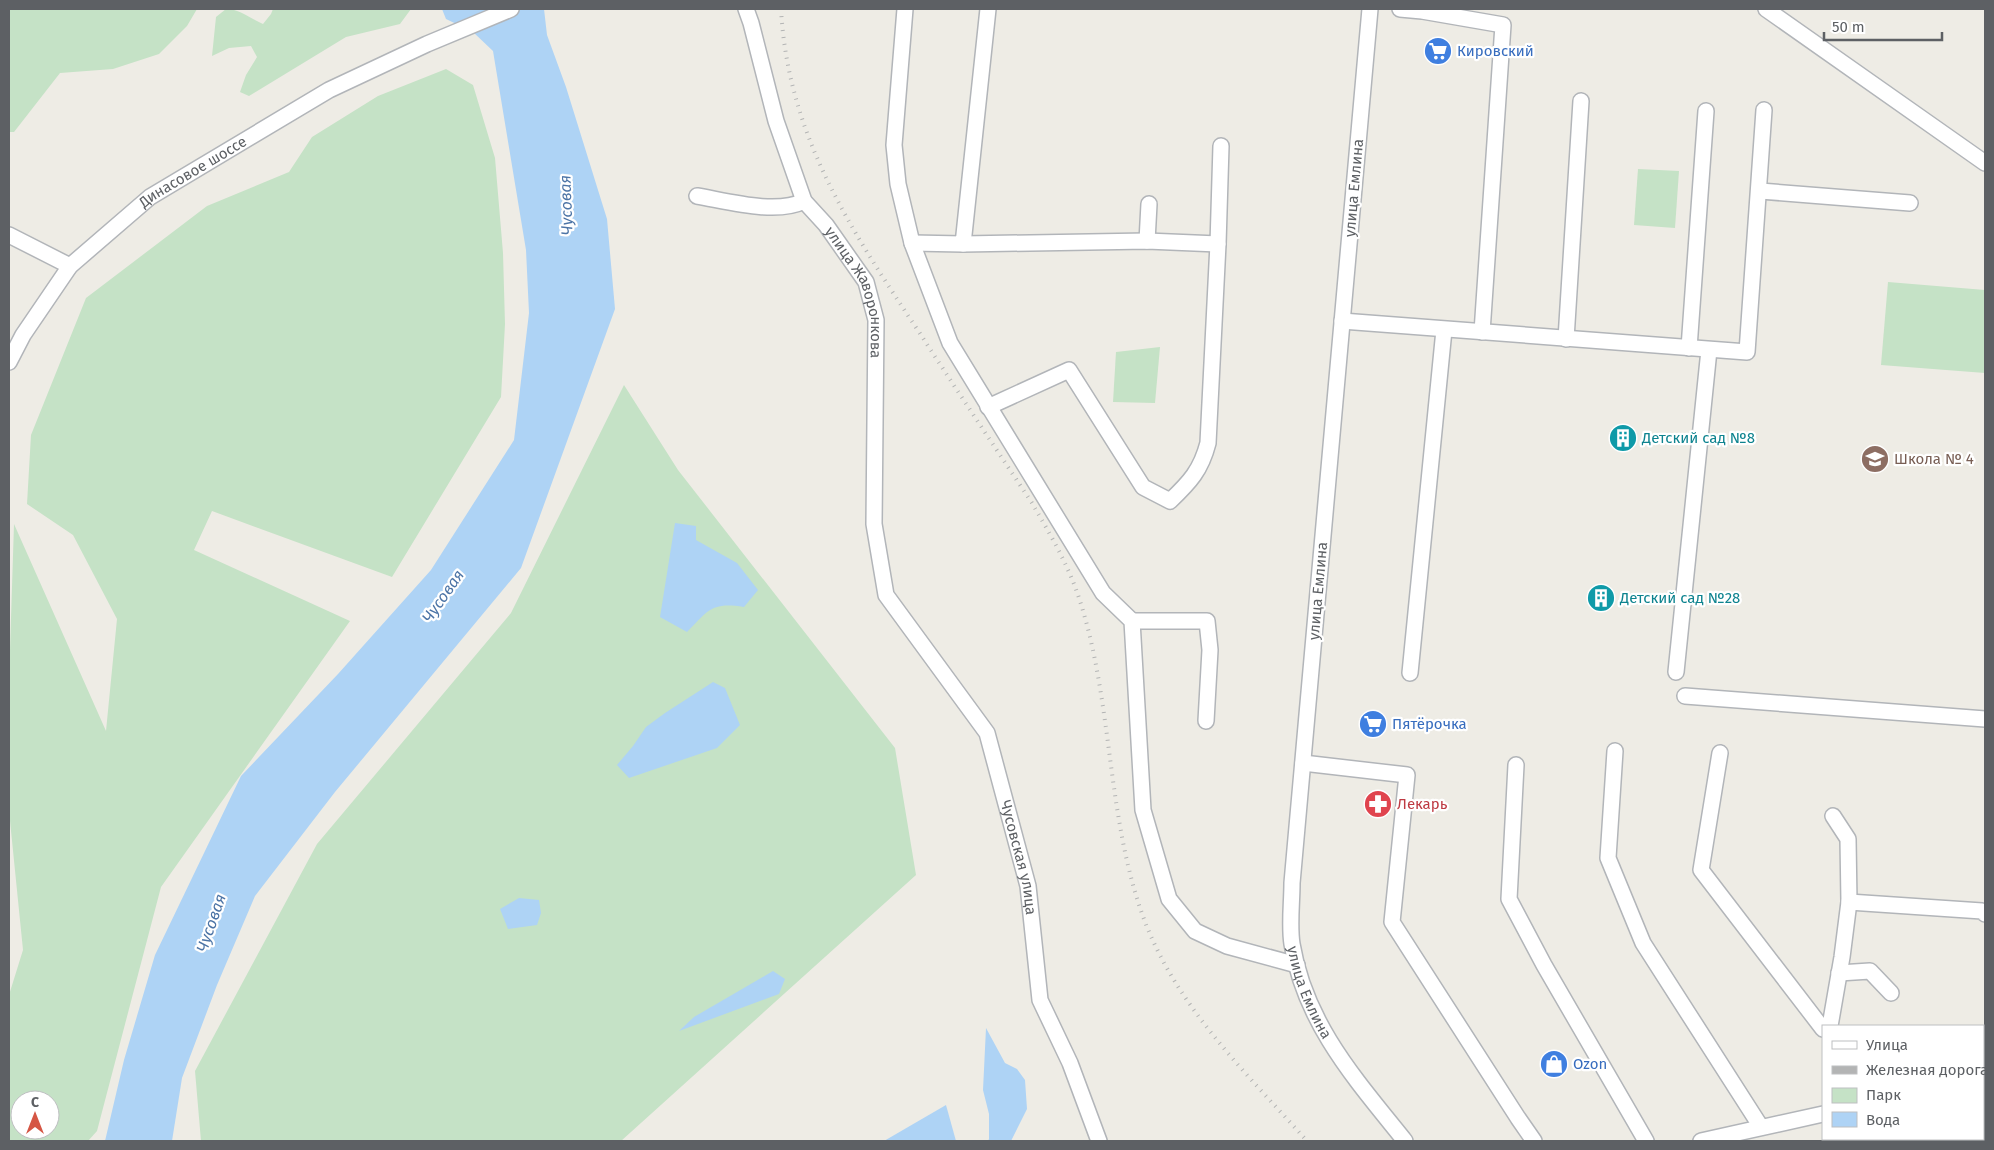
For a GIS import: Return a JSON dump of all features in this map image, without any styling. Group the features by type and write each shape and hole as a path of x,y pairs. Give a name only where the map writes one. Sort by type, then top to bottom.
{"street":[{"name":"Динасовое шоссе","path":"9,362 23,335 70,266 150,197 244,139 329,90 427,44 511,9"},
{"name":"улица Жаворонкова","path":"746,9 776,121 804,201 826,225 866,282 876,320 874,524 886,596"},
{"path":"905,9 894,146 898,184 912,244 950,343 1103,593 1132,621 1143,810 1170,899 1195,931 1227,946 1297,965"},
{"path":"963,244 988,9"},
{"name":"улица Емлина","path":"1370,9 1292,883 1292,942 1297,965 1325,1036 1347,1068 1405,1141"},
{"path":"1400,9 1503,25 1482,332"},
{"path":"1766,9 1985,163"},
{"path":"1566,339 1581,102"},
{"path":"1342,322 1747,352 1760,191 1764,110"},
{"path":"1689,348 1706,111"},
{"path":"988,407 1069,370 1143,487 1170,501 1191,481 1204,458 1208,443 1221,146"},
{"path":"1760,191 1910,203"},
{"path":"697,196 771,207 794,206 804,201"},
{"path":"1146,241 1149,204"},
{"path":"10,237 70,266"},
{"path":"912,244 1146,241 1218,244"},
{"path":"1410,673 1444,330"},
{"path":"1676,672 1709,350"},
{"name":"Чусовская улица","path":"886,596 987,733 1028,886 1040,1000 1070,1063 1099,1141"},
{"path":"1132,621 1207,621 1210,650 1206,721"},
{"path":"1686,696 1985,720"},
{"path":"1615,751 1608,858 1643,942 1761,1128"},
{"path":"1720,753 1701,870 1822,1028"},
{"path":"1303,763 1407,775 1392,922 1534,1141"},
{"path":"1516,766 1509,898 1544,965 1646,1141"},
{"path":"1830,1025 1849,902 1848,839 1833,816"},
{"path":"1849,902 1982,911 1985,914"},
{"path":"1839,973 1870,971 1891,993"},
{"path":"1701,1141 1727,1138 1822,1114"}],"green space":[{"path":"9,9 197,9 187,26 159,54 113,69 60,73 14,132 9,132"},
{"path":"226,9 240,12 263,24 273,9 411,9 400,24 346,37 249,96 240,92 246,75 257,57 251,46 229,48 212,56 216,17"},
{"path":"446,69 473,85 495,158 503,253 505,324 501,397 392,577 212,511 194,550 350,621 161,887 97,1131 88,1141 9,1141 9,995 23,950 9,811 9,681 14,524 106,731 117,619 73,535 27,504 31,435 86,298 207,206 289,172 312,137 378,96"},
{"path":"1638,169 1679,171 1675,228 1634,225"},
{"path":"1888,282 1985,290 1985,373 1881,365"},
{"path":"1160,347 1155,403 1113,402 1116,352"},
{"path":"624,385 678,470 895,748 916,875 621,1141 201,1141 195,1071 317,844 511,613"}],"water":[{"name":"Чусовая","path":"442,9 544,9 547,35 566,87 607,219 615,309 521,568 335,792 255,896 217,985 182,1078 172,1141 105,1141 124,1060 155,955 241,776 338,674 431,570 514,440 529,313 526,250 493,51 473,32 446,19"},
{"path":"675,523 696,526 696,540 737,563 758,590 744,607 724,606 711,609 687,632 660,617"},
{"path":"713,682 725,688 740,725 717,748 629,778 617,765 646,727"},
{"path":"519,898 539,900 541,913 537,925 508,929 500,909"},
{"path":"773,971 785,979 779,994 679,1031 694,1017"},
{"path":"986,1028 1005,1063 1017,1069 1025,1080 1027,1109 1011,1141 988,1141 989,1114 983,1090"},
{"path":"946,1105 956,1141 884,1141"}],"railway":[{"path":"781,9 786,55 796,99 810,140 827,180 847,218 894,294 1032,503 1059,550 1076,588 1091,641 1099,682 1124,847 1147,927 1161,958 1178,987 1218,1041 1307,1141"}],"place":[{"name":"Кировский","path":"1438,51"},
{"name":"Детский сад №8","path":"1623,438"},
{"name":"Школа № 4","path":"1875,459"},
{"name":"Детский сад №28","path":"1601,598"},
{"name":"Пятёрочка","path":"1373,724"},
{"name":"Лекарь","path":"1378,804"},
{"name":"Ozon","path":"1554,1064"}]}
